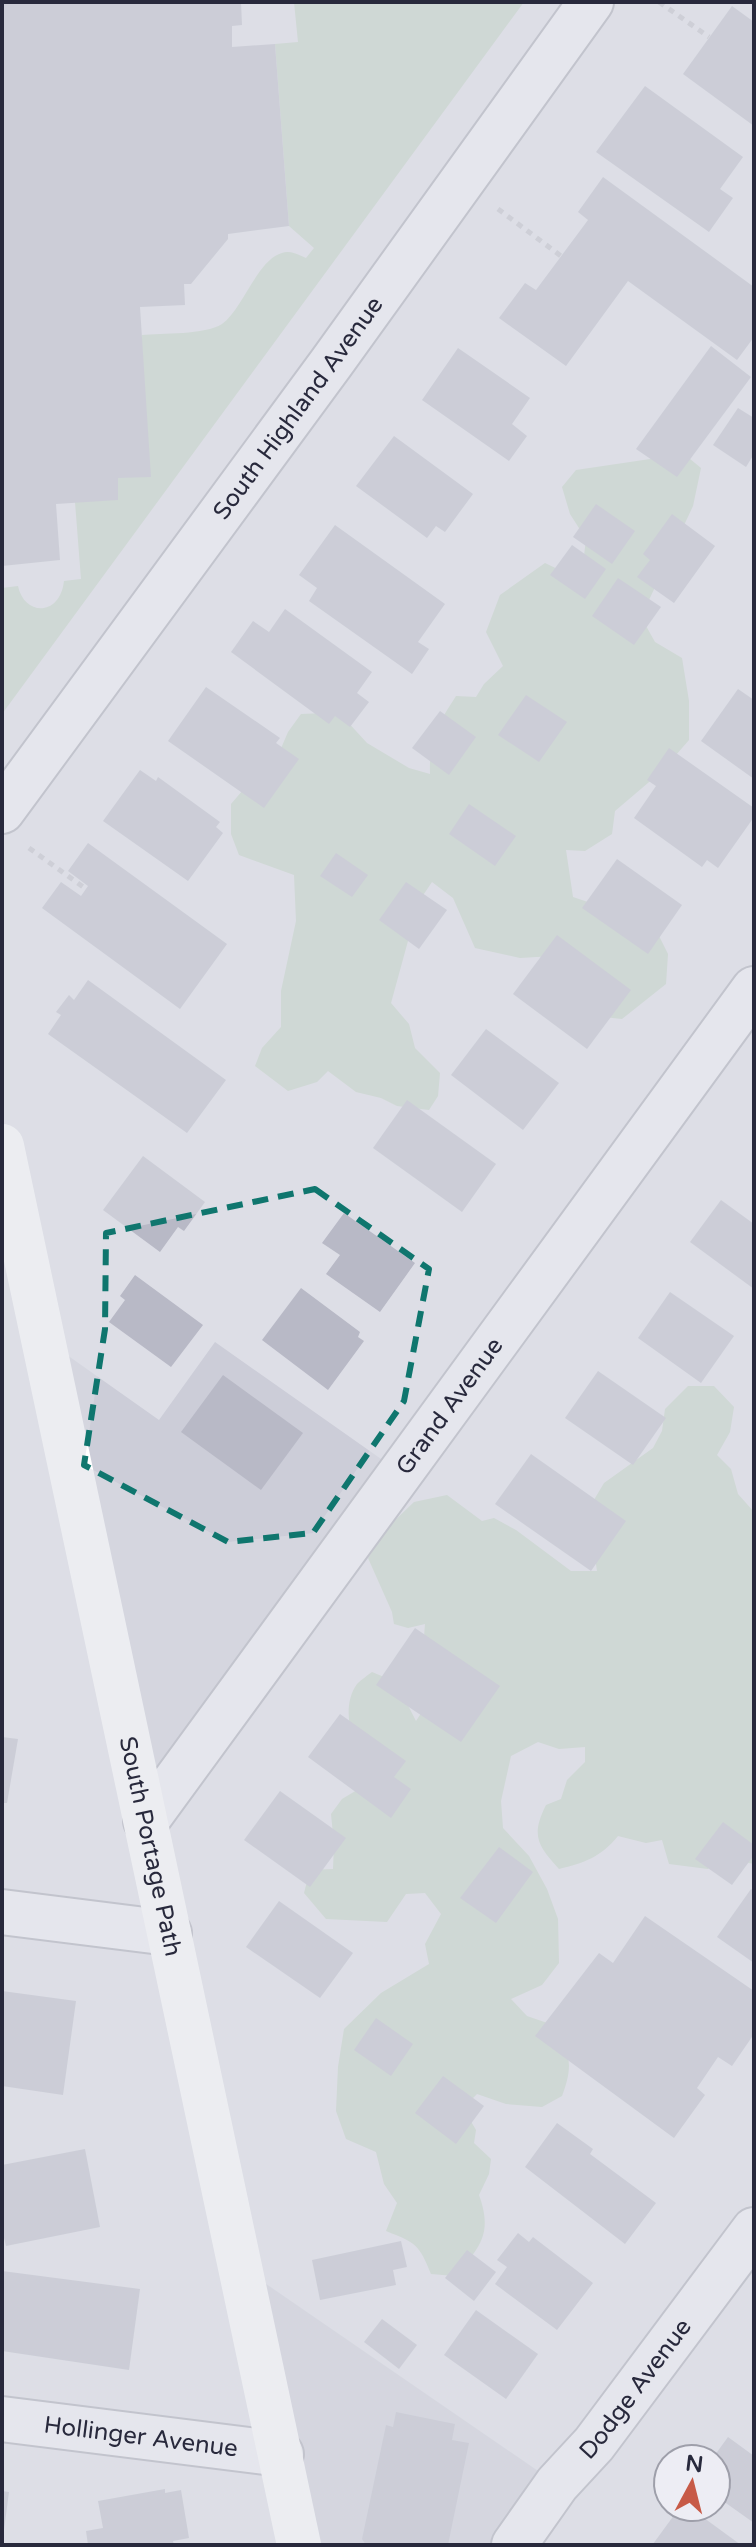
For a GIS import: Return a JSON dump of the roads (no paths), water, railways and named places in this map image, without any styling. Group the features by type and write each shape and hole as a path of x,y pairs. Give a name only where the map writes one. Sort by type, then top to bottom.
{"main road":[{"name":"South Portage Path","path":"2,1146 8,1207 146,1821 299,2545"}],"street":[{"name":"South Highland Avenue","path":"2,811 332,362 591,2"},
{"name":"Grand Avenue","path":"146,1821 754,989"},
{"path":"2,1912 169,1933"},
{"name":"Dodge Avenue","path":"514,2545 557,2484 594,2444 754,2230"},
{"name":"Hollinger Avenue","path":"2,2419 281,2454"}]}
